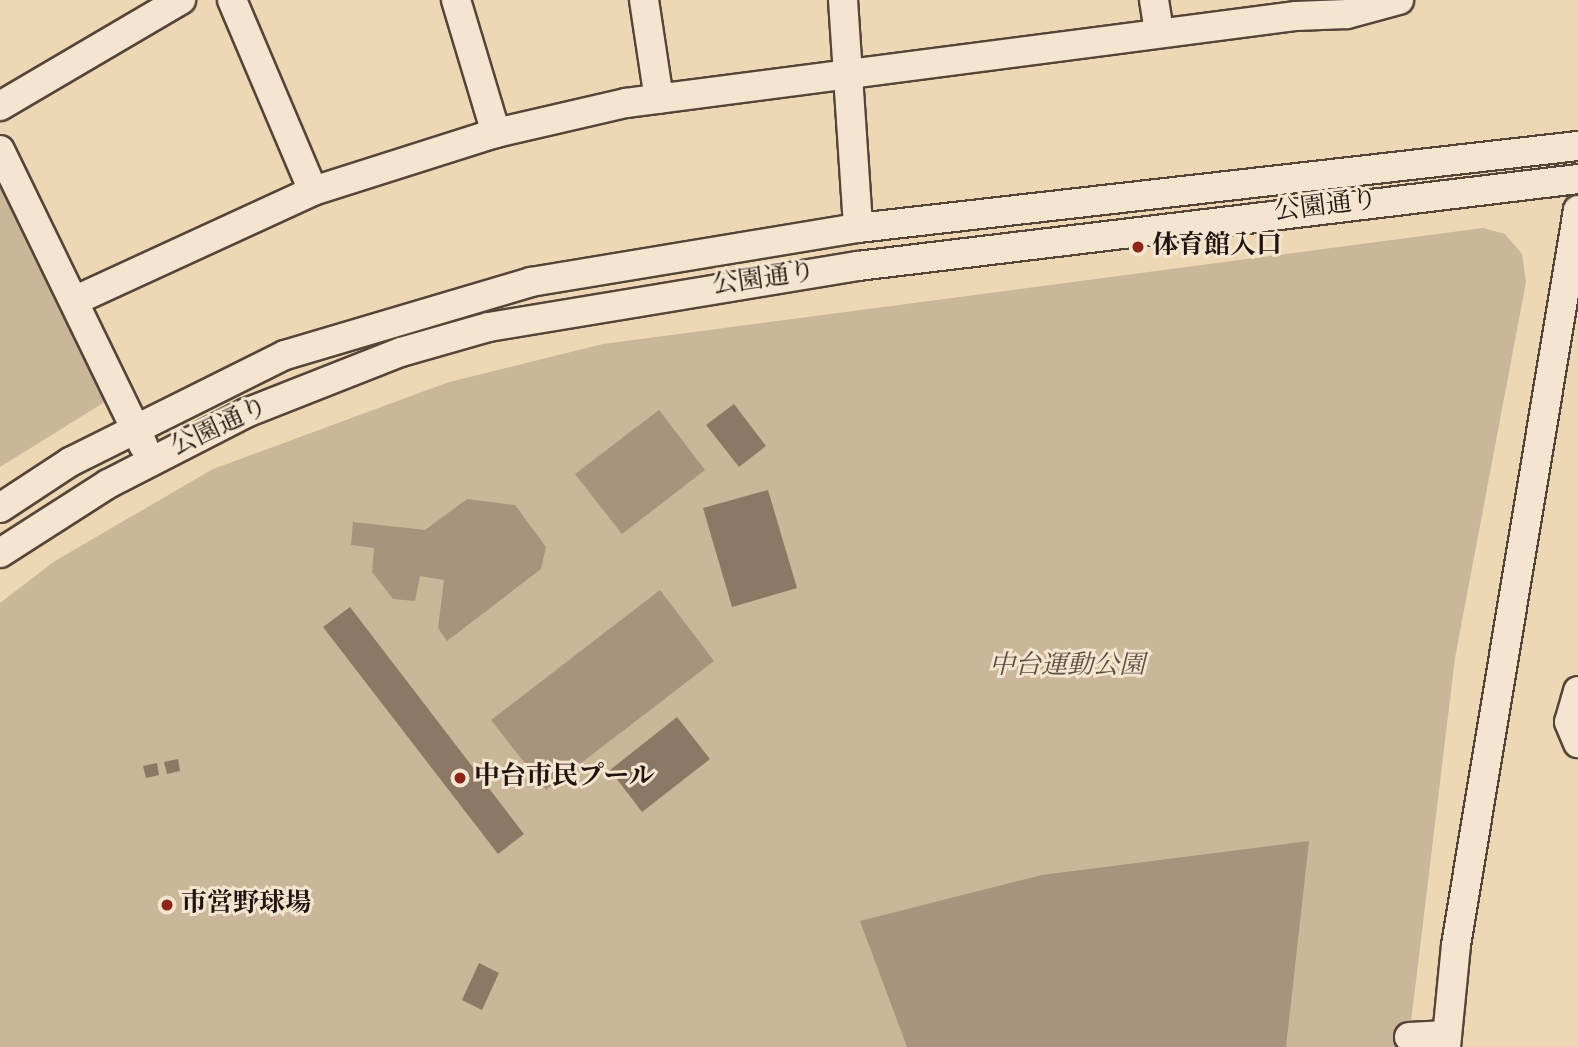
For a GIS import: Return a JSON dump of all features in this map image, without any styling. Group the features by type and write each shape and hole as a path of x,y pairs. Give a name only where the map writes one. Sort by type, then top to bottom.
{"street":[{"path":"0,106 181,0"},
{"path":"232,0 313,191"},
{"path":"456,0 496,133"},
{"path":"644,0 659,99"},
{"path":"843,0 845,73 858,228"},
{"path":"1154,0 1159,33"},
{"path":"76,300 313,191 496,133 659,99 1399,0"},
{"name":"公園通り","path":"0,508 134,429 285,355 460,298 677,254 858,228 1578,146"},
{"path":"0,150 76,300 150,460"},
{"name":"公園通り","path":"0,553 150,460 246,413 401,352 562,310 872,264 1578,178"},
{"path":"1409,1037 1447,1041 1456,945 1567,363 1578,210"},
{"path":"1578,691 1569,722 1578,743"}],"green space":[{"path":"0,180 108,400 0,467"},
{"name":"中台運動公園","path":"1483,228 1505,234 1522,254 1526,282 1455,658 1408,1047 0,1047 0,603 55,561 213,469 449,382 603,344"}],"shaded area":[{"path":"659,410 705,470 622,534 575,474"},
{"path":"467,499 515,505 546,547 541,569 447,641 438,628 444,580 420,576 415,601 393,599 372,572 374,548 351,545 353,522 425,530"},
{"path":"660,590 714,661 546,790 491,720"},
{"path":"1309,841 1286,1047 907,1047 860,921 1042,875"}],"building":[{"path":"734,404 766,446 739,467 706,425"},
{"path":"768,490 797,588 732,607 703,508"},
{"name":"中台市民プール","path":"350,607 524,834 498,854 323,627"},
{"path":"677,717 710,759 642,812 610,770"},
{"path":"178,759 180,771 167,774 164,762"},
{"path":"157,763 159,775 146,778 143,766"},
{"path":"479,963 499,973 482,1010 462,1000"}],"place":[{"name":"体育館入口","path":"1138,247"},
{"name":"中台市民プール","path":"460,778"},
{"name":"市営野球場","path":"167,905"}]}
